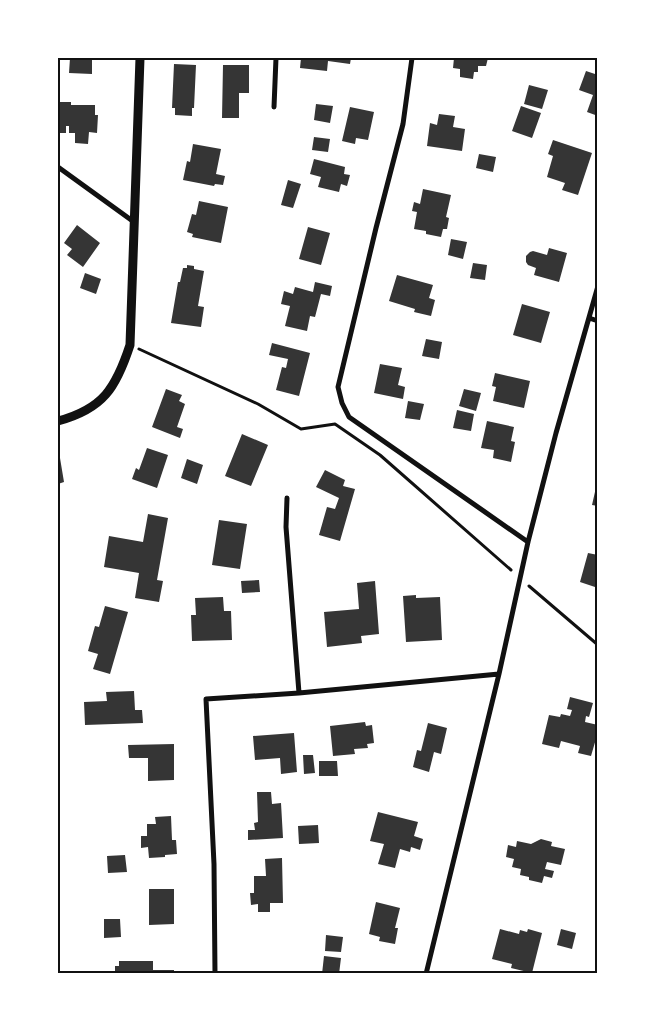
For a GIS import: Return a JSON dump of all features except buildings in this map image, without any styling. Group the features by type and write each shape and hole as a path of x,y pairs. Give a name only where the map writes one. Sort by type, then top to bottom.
{"street":[{"path":"58,421 74,417 96,404 107,394 118,378 130,345 140,58"},
{"path":"274,107 276,58"},
{"path":"412,58 403,124 373,238 338,387 342,403 349,417 528,542"},
{"path":"58,168 134,222"},
{"path":"426,974 499,674 528,542 556,433 598,286"},
{"path":"588,318 598,321"},
{"path":"287,498 286,527 299,693"},
{"path":"214,974 214,864 206,699 299,693 499,674"}],"path":[{"path":"130,345 258,404 301,429 335,424 380,455 598,645"}]}
